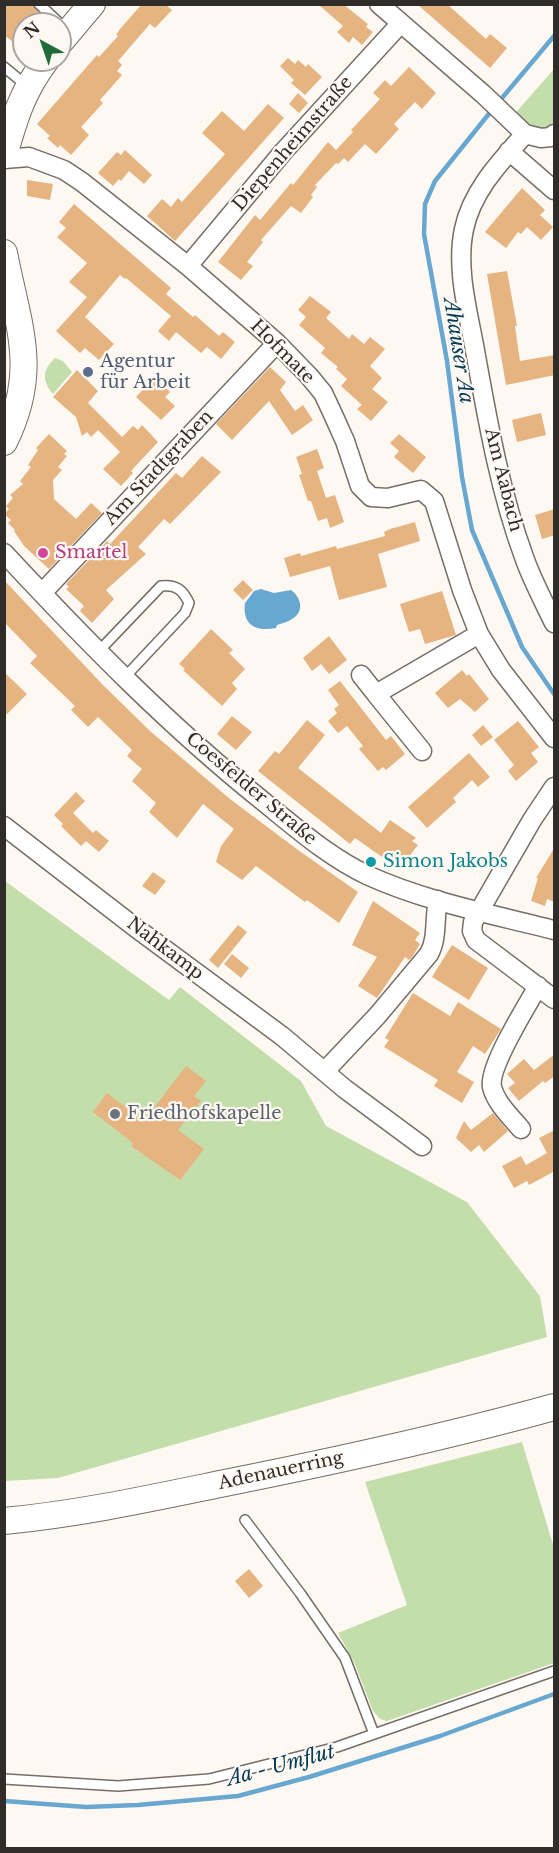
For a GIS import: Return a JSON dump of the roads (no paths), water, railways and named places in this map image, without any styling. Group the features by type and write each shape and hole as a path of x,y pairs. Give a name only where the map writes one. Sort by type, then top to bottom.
{"main road":[{"path":"72,28 92,4"},
{"path":"4,157 16,110 38,72"},
{"path":"4,254 22,335 24,358 23,387 19,409 4,442"},
{"name":"Adenauerring","path":"4,1521 145,1500 238,1481 451,1434 555,1407"}],"street":[{"path":"379,4 483,94 525,134 541,138 555,134"},
{"name":"Diepenheimstraße","path":"188,266 283,152 401,24"},
{"name":"Am Aabach","path":"525,134 487,178 472,206 464,228 461,258 464,292 492,446 507,505 524,559 555,623"},
{"path":"509,151 555,190"},
{"name":"Hofmate","path":"4,157 29,157 64,170 82,182 188,266 277,343 323,393 345,441 360,486 371,497 379,499 421,490 434,501 462,590 479,634 501,670 555,738"},
{"name":"Am Stadtgraben","path":"42,593 277,343"},
{"name":"Coesfelder Straße","path":"4,553 124,678 235,779 323,848 366,874 399,888 555,930"},
{"path":"376,694 479,634"},
{"path":"361,675 422,751"},
{"path":"555,787 526,829 473,922 472,931 476,940 555,999"},
{"name":"Nahkamp","path":"4,826 136,928 282,1036 345,1089 422,1146"},
{"path":"325,1071 377,1016 429,954 434,946 435,911 438,900"},
{"path":"521,1129 498,1101 492,1080 501,1055 538,986"}],"lane":[{"path":"4,67 28,87"},
{"path":"98,652 161,586 171,585 183,590 189,603 185,613 124,678"},
{"path":"245,1520 345,1658 374,1734"},
{"path":"4,1779 118,1786 209,1779 337,1747 555,1671"}],"water":[{"path":"261,589 274,593 291,590 299,600 299,612 290,620 277,625 276,628 262,629 252,625 246,617 245,603 254,591"}],"waterway":[{"name":"Ahauser Aa","path":"497,104 554,36"},
{"name":"Ahauser Aa","path":"492,110 435,181 425,204 424,234 447,361 462,477 472,530 522,647 554,694"},
{"name":"Aa - Umflut","path":"4,1801 86,1807 238,1796 309,1777 440,1736 554,1694"}],"place":[{"name":"Agentur für Arbeit","path":"88,372"},
{"name":"Smartel","path":"43,553"},
{"name":"Simon Jakobs","path":"371,862"},
{"name":"Friedhofskapelle","path":"115,1114"}]}
